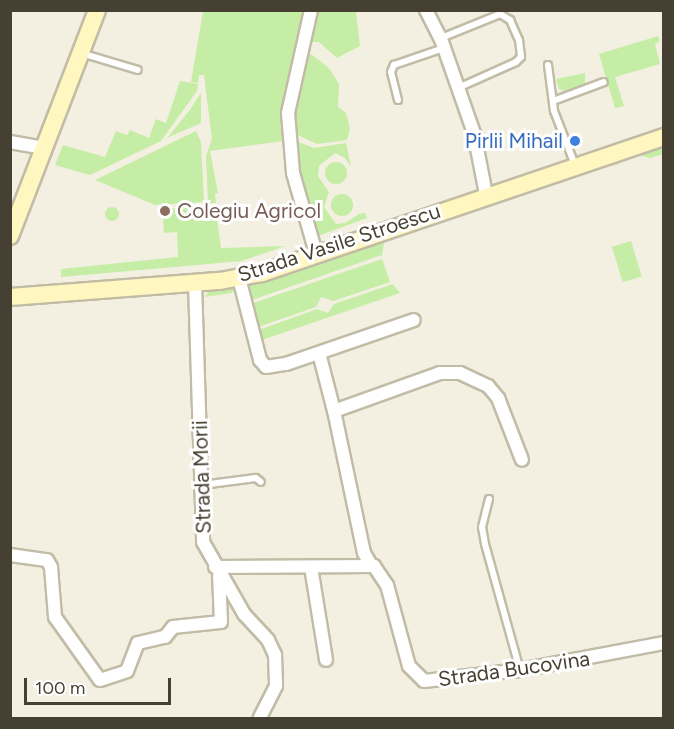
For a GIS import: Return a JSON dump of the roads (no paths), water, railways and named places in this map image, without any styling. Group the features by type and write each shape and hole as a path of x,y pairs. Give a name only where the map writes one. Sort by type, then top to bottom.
{"main road":[{"path":"10,236 98,10"},
{"name":"Strada Vasile Stroescu","path":"10,297 239,278 663,137"}],"street":[{"path":"311,10 288,113 293,173 316,253"},
{"path":"426,10 442,43 474,133 486,194"},
{"path":"10,142 45,148"},
{"path":"239,278 262,364 278,366 414,320"},
{"name":"Strada Morii","path":"195,283 203,542 217,570 275,656 276,686 260,718"},
{"name":"Strada Bucovina","path":"319,353 334,411 364,553 371,565 381,571 387,585 409,666 418,680 431,681 520,670 663,643"},
{"path":"334,411 440,373 460,373 494,393 522,460"},
{"path":"10,555 47,560 51,567 55,617 100,680 124,674 136,647 142,641 165,637 173,627 221,622 217,570 371,565"},
{"path":"310,567 326,660"}],"lane":[{"path":"398,100 391,72 394,65 500,14 510,20 519,40 521,57 516,62 458,88"},
{"path":"81,53 138,70"},
{"path":"548,65 560,132 575,166"},
{"path":"553,101 604,82"},
{"path":"202,485 256,478 261,482"},
{"path":"489,499 482,527 485,544 520,670"}],"place":[{"name":"Pirlii Mihail","path":"575,141"},
{"name":"Colegiu Agricol","path":"165,211"}]}
